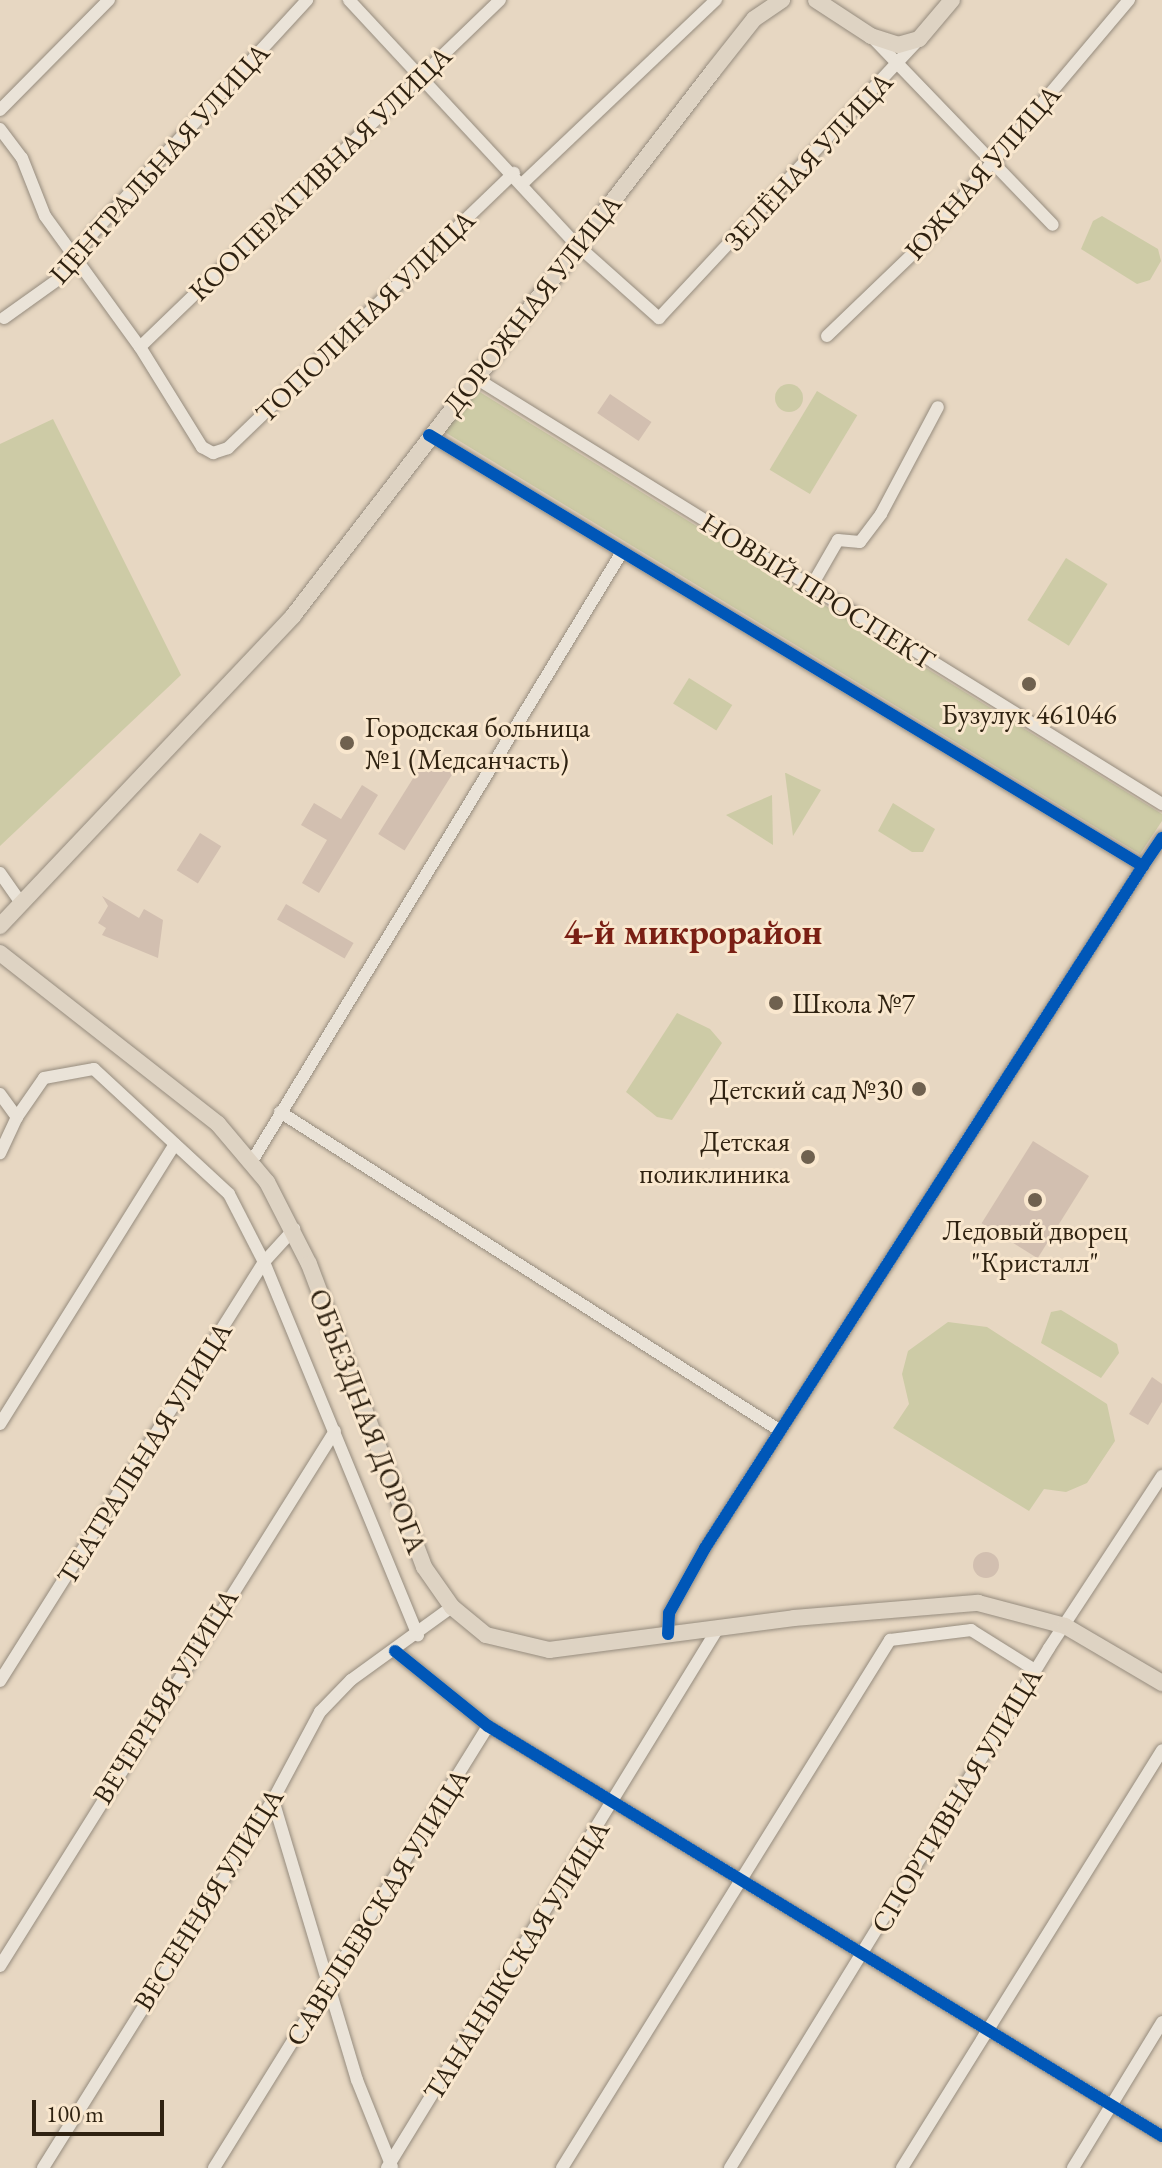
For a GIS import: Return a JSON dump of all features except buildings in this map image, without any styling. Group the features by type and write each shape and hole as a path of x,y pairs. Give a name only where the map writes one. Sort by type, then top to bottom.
{"main road":[{"path":"754,19 759,0"},
{"path":"754,19 782,0"},
{"path":"816,0 852,19 871,36 898,45 919,39"},
{"path":"846,0 852,19"},
{"name":"ЗЕЛЁНАЯ УЛИЦА","path":"919,39 952,0"},
{"name":"ДОРОЖНАЯ УЛИЦА","path":"0,926 293,616 429,435 754,19"},
{"name":"ОБЪЕЗДНАЯ ДОРОГА","path":"0,953 193,1103 252,1161 294,1229 399,1513 424,1567 452,1607 486,1635 529,1649 952,1602 997,1605 1065,1626 1162,1683"}],"street":[{"path":"0,110 109,0"},
{"name":"ЦЕНТРАЛЬНАЯ УЛИЦА","path":"4,318 60,278 75,255 307,0"},
{"path":"349,0 514,173 577,245"},
{"name":"КООПЕРАТИВНАЯ УЛИЦА","path":"140,347 500,0"},
{"path":"523,183 716,0"},
{"name":"ЮЖНАЯ УЛИЦА","path":"827,336 925,242 1129,0"},
{"path":"871,36 990,165 1053,225"},
{"name":"ЗЕЛЁНАЯ УЛИЦА","path":"577,245 659,318 919,39"},
{"path":"0,129 22,158 45,216 140,347"},
{"name":"ТОПОЛИНАЯ УЛИЦА","path":"140,347 202,447 213,453 228,448 514,173"},
{"name":"НОВЫЙ ПРОСПЕКТ","path":"474,377 1162,804"},
{"path":"811,587 838,540 860,542 881,514 938,407"},
{"path":"429,435 1143,866"},
{"path":"252,1161 622,552"},
{"path":"668,1634 674,1601 779,1430 803,1403 1162,838"},
{"path":"0,873 21,903"},
{"path":"0,1153 17,1117 44,1078 94,1069 229,1194 264,1262 418,1635"},
{"path":"5,1099 17,1117"},
{"path":"280,1112 779,1430"},
{"path":"0,1424 175,1144"},
{"name":"ТЕАТРАЛЬНАЯ УЛИЦА","path":"0,1681 264,1262 294,1229"},
{"name":"ВЕЧЕРНЯЯ УЛИЦА","path":"0,1966 335,1431"},
{"name":"СПОРТИВНАЯ УЛИЦА","path":"730,2168 1035,1670 1162,1476"},
{"name":"ВЕСЕННЯЯ УЛИЦА","path":"43,2168 273,1800 320,1712 351,1680 418,1635 452,1607"},
{"name":"ТАНАНЫКСКАЯ УЛИЦА","path":"390,2167 718,1628"},
{"path":"562,2168 890,1640 971,1630 1035,1670"},
{"path":"395,1651 488,1726 616,1800 862,1955 1162,2136"},
{"name":"САВЕЛЬЕВСКАЯ УЛИЦА","path":"214,2168 330,1986 488,1726"},
{"path":"902,2168 1162,1750"},
{"path":"273,1800 390,2167"},
{"path":"1073,2168 1162,2022"}],"shaded area":[{"path":"1102,216 1158,249 1161,261 1150,280 1137,284 1081,249 1093,221"},
{"path":"789,384 799,388 803,398 799,408 789,412 779,408 775,398 779,388"},
{"path":"475,389 1162,814 1162,821 1140,854 443,431"},
{"path":"817,391 857,415 810,494 770,470"},
{"path":"53,419 181,675 0,846 0,444"},
{"path":"1066,558 1108,584 1069,646 1027,620"},
{"path":"689,678 732,705 716,730 673,703"},
{"path":"785,773 821,790 793,836"},
{"path":"772,795 773,845 726,815"},
{"path":"893,803 935,829 923,852 912,852 878,831"},
{"path":"677,1013 710,1029 722,1043 672,1120 657,1117 626,1092"},
{"path":"1061,1310 1117,1344 1119,1353 1101,1378 1041,1343 1051,1312"},
{"path":"948,1322 987,1327 1107,1404 1115,1441 1087,1483 1066,1492 1044,1489 1029,1511 893,1428 909,1404 902,1374 908,1351"}],"cycle path":[{"path":"429,435 1143,866 1162,838"},
{"path":"668,1634 669,1613 705,1548 1143,866"},
{"path":"395,1651 488,1726 1162,2136"}],"place":[{"name":"Бузулук 461046","path":"1029,684"},
{"name":"Городская больница №1 (Медсанчасть)","path":"347,743"},
{"name":"Школа №7","path":"776,1003"},
{"name":"Детский сад №30","path":"919,1089"},
{"name":"Детская поликлиника","path":"808,1157"},
{"name":"Ледовый дворец \"Кристалл\"","path":"1035,1200"}],"district":[{"name":"4-й микрорайон","path":"693,932"}]}
